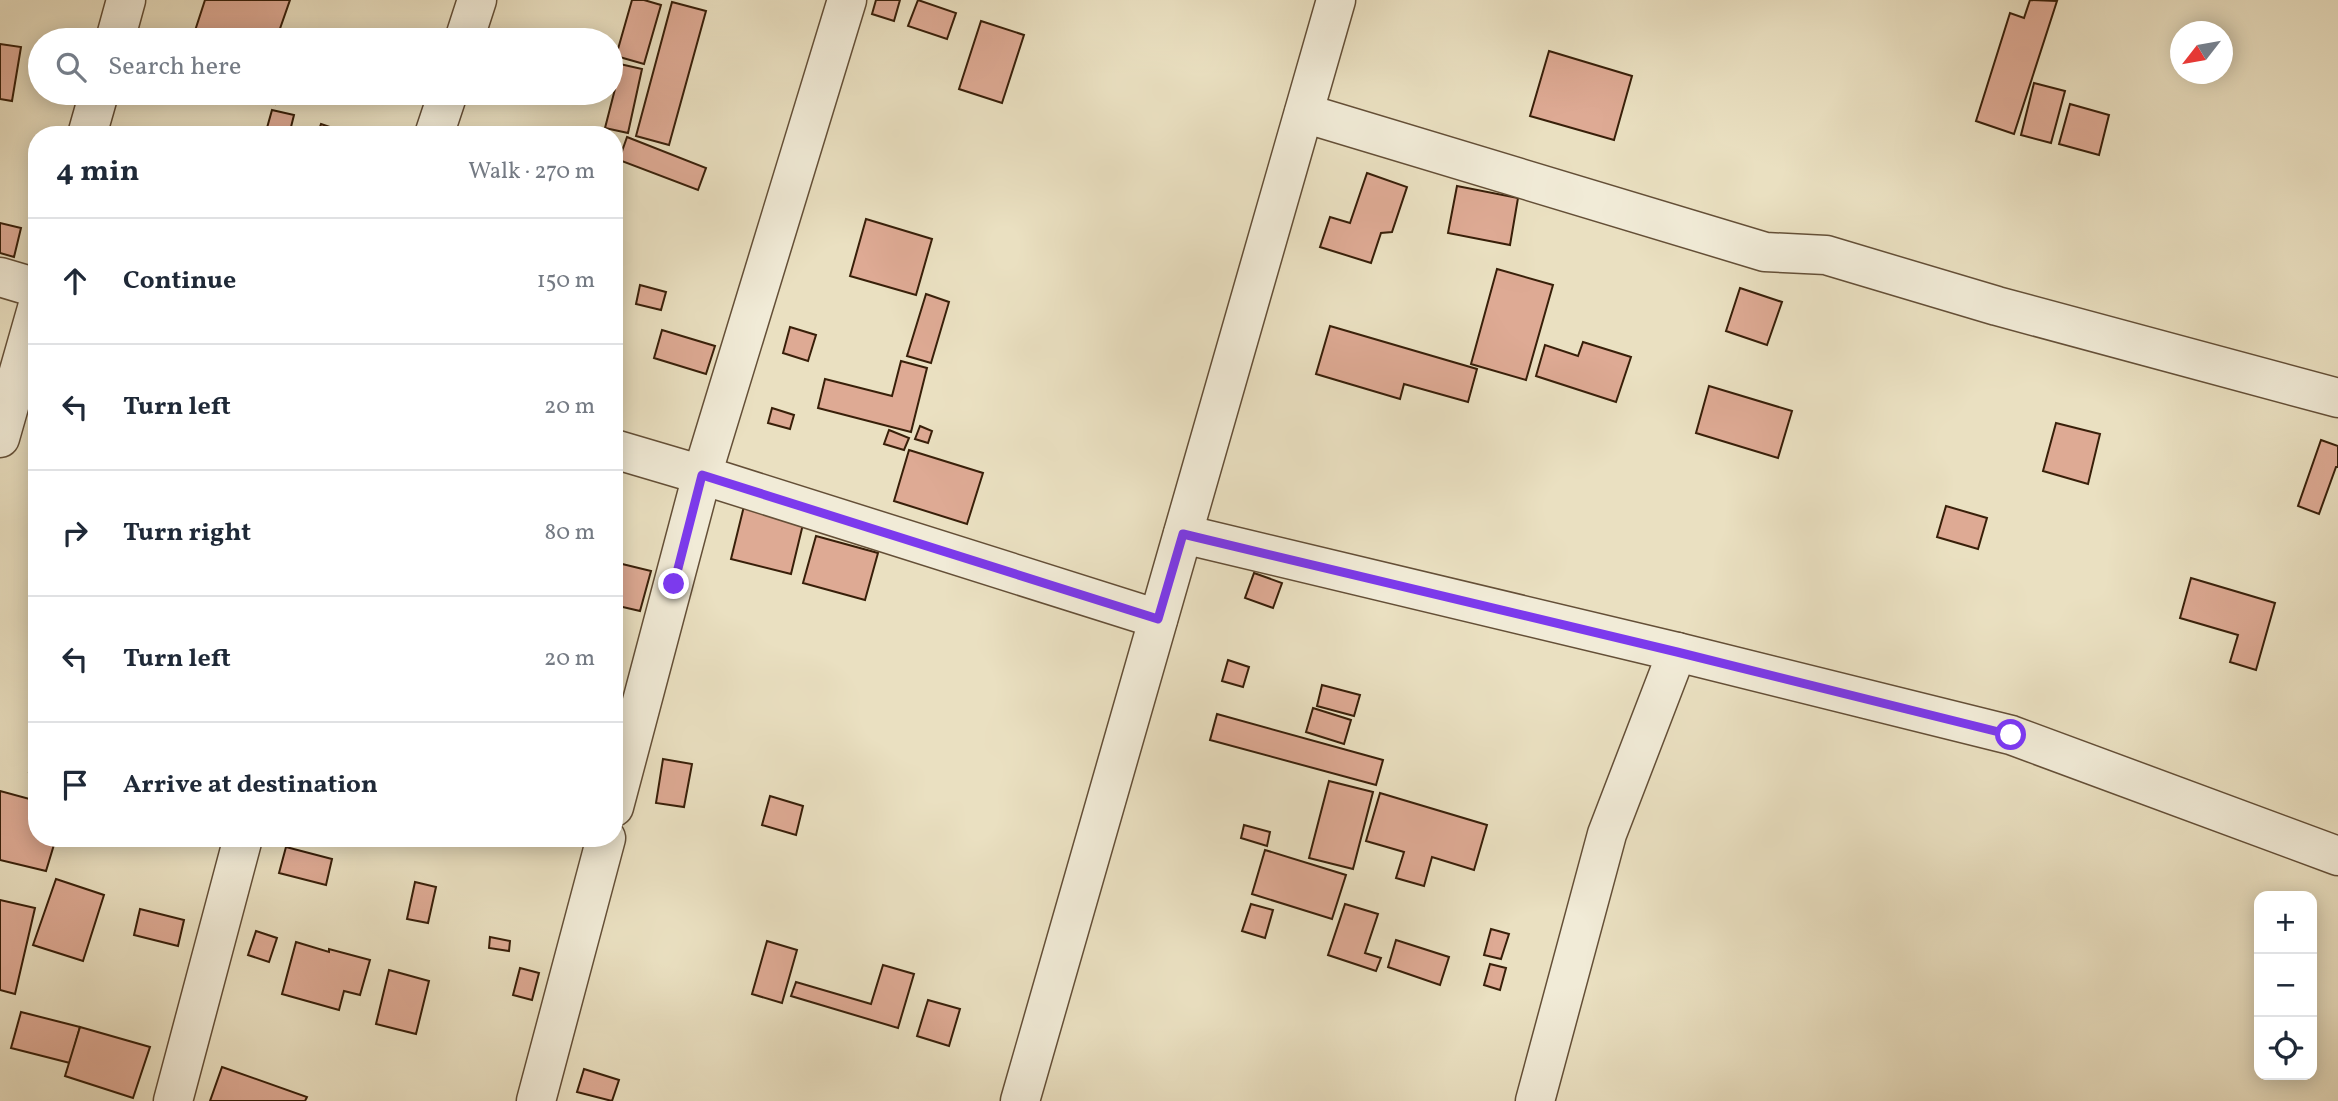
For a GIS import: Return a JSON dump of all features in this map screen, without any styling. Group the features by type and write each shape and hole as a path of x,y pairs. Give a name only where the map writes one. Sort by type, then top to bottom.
{"street":[{"path":"118,28 126,0"},
{"path":"468,28 477,0"},
{"path":"623,773 702,475 847,0"},
{"path":"1020,1101 1336,0"},
{"path":"90,126 96,105"},
{"path":"437,126 444,105"},
{"path":"1304,113 1765,252 1826,255 1997,306 2338,398"},
{"path":"0,277 28,285"},
{"path":"0,438 28,340"},
{"path":"623,452 1158,619"},
{"path":"1183,534 2011,735 2338,856"},
{"path":"1535,1101 1607,834 1677,652"},
{"path":"173,1101 241,847"},
{"path":"536,1101 604,847"}],"building":[{"path":"205,0 290,0 280,28 196,28"},
{"path":"632,0 661,5 644,64 623,58 623,32"},
{"path":"876,0 900,0 894,21 872,14"},
{"path":"918,0 956,13 947,39 908,26"},
{"path":"2030,0 2057,1 2014,134 1976,121 2010,13 2024,18"},
{"path":"672,2 706,11 669,145 636,136"},
{"path":"981,21 1024,35 1002,103 959,89"},
{"path":"0,44 21,47 12,101 0,99"},
{"path":"1549,51 1632,76 1614,140 1530,116"},
{"path":"623,65 642,69 628,133 623,132 623,126 606,126 611,105 623,105"},
{"path":"2034,83 2065,91 2051,143 2021,135"},
{"path":"2070,104 2109,115 2099,155 2059,144"},
{"path":"272,110 294,115 291,126 268,126"},
{"path":"627,137 706,168 698,190 623,162"},
{"path":"1367,173 1407,187 1392,232 1381,233 1371,263 1320,247 1330,217 1350,223"},
{"path":"1457,186 1518,198 1510,245 1448,233"},
{"path":"866,219 932,239 916,295 850,276"},
{"path":"0,223 21,228 14,257 0,253"},
{"path":"1497,269 1553,285 1526,380 1471,364"},
{"path":"640,285 666,292 661,310 636,304"},
{"path":"1740,288 1782,302 1767,345 1726,331"},
{"path":"926,294 949,302 931,363 907,356"},
{"path":"1330,326 1477,369 1468,402 1404,384 1400,399 1316,374"},
{"path":"790,327 816,335 808,361 783,353"},
{"path":"662,330 715,346 706,374 654,358"},
{"path":"1583,342 1631,357 1616,402 1536,376 1545,345 1578,356"},
{"path":"901,361 927,368 911,432 818,408 825,379 892,396"},
{"path":"1709,386 1792,411 1778,458 1696,433"},
{"path":"772,408 794,415 790,429 768,423"},
{"path":"2056,423 2100,434 2088,484 2043,471"},
{"path":"920,426 932,431 928,443 915,439"},
{"path":"889,430 909,438 904,450 884,444"},
{"path":"2321,440 2338,446 2338,467 2319,514 2298,506"},
{"path":"909,450 983,473 967,524 894,501"},
{"path":"744,506 804,520 791,574 731,559"},
{"path":"1946,506 1987,518 1978,549 1937,537"},
{"path":"816,536 878,553 865,600 803,583"},
{"path":"623,564 651,571 640,611 623,607"},
{"path":"1254,573 1282,583 1273,608 1245,598"},
{"path":"2191,578 2275,603 2256,670 2230,662 2238,635 2180,618"},
{"path":"1228,660 1249,667 1243,687 1222,681"},
{"path":"1322,685 1360,695 1354,716 1317,706"},
{"path":"1313,708 1351,720 1344,744 1306,732"},
{"path":"1217,714 1383,760 1376,785 1210,740"},
{"path":"663,759 692,764 684,807 656,803"},
{"path":"1329,781 1373,792 1353,869 1309,858"},
{"path":"0,791 28,799 28,847 53,847 46,871 0,860"},
{"path":"1380,793 1487,825 1474,870 1432,857 1424,886 1396,878 1404,852 1366,841"},
{"path":"770,796 803,806 796,835 762,825"},
{"path":"1244,825 1270,832 1267,846 1241,838"},
{"path":"286,847 332,859 326,885 279,873"},
{"path":"1265,850 1346,875 1332,919 1252,894"},
{"path":"56,879 104,895 83,961 33,945"},
{"path":"415,882 436,887 428,923 407,919"},
{"path":"0,900 35,908 15,994 0,990"},
{"path":"1251,904 1273,910 1265,938 1242,931"},
{"path":"1345,904 1378,914 1365,953 1381,958 1376,971 1328,955"},
{"path":"140,909 184,920 178,946 134,935"},
{"path":"1491,929 1509,934 1501,959 1484,955"},
{"path":"256,931 277,938 269,962 248,955"},
{"path":"490,937 510,941 509,951 489,948"},
{"path":"1396,940 1449,957 1440,985 1388,967"},
{"path":"767,941 797,950 782,1003 752,994"},
{"path":"296,942 370,960 360,995 344,991 339,1010 282,994"},
{"path":"1490,964 1506,968 1500,990 1484,985"},
{"path":"883,965 914,974 898,1028 791,996 796,982 871,1004"},
{"path":"520,968 539,973 532,1000 513,995"},
{"path":"389,970 429,981 416,1034 376,1024"},
{"path":"928,1000 960,1009 949,1046 917,1036"},
{"path":"21,1012 80,1027 70,1063 11,1048"},
{"path":"80,1027 150,1047 133,1098 65,1076"},
{"path":"222,1067 307,1097 305,1101 210,1101"},
{"path":"584,1069 619,1080 612,1101 577,1092"}],"route":[{"path":"674,584 702,475 1158,619 1183,534 2011,735"}]}
